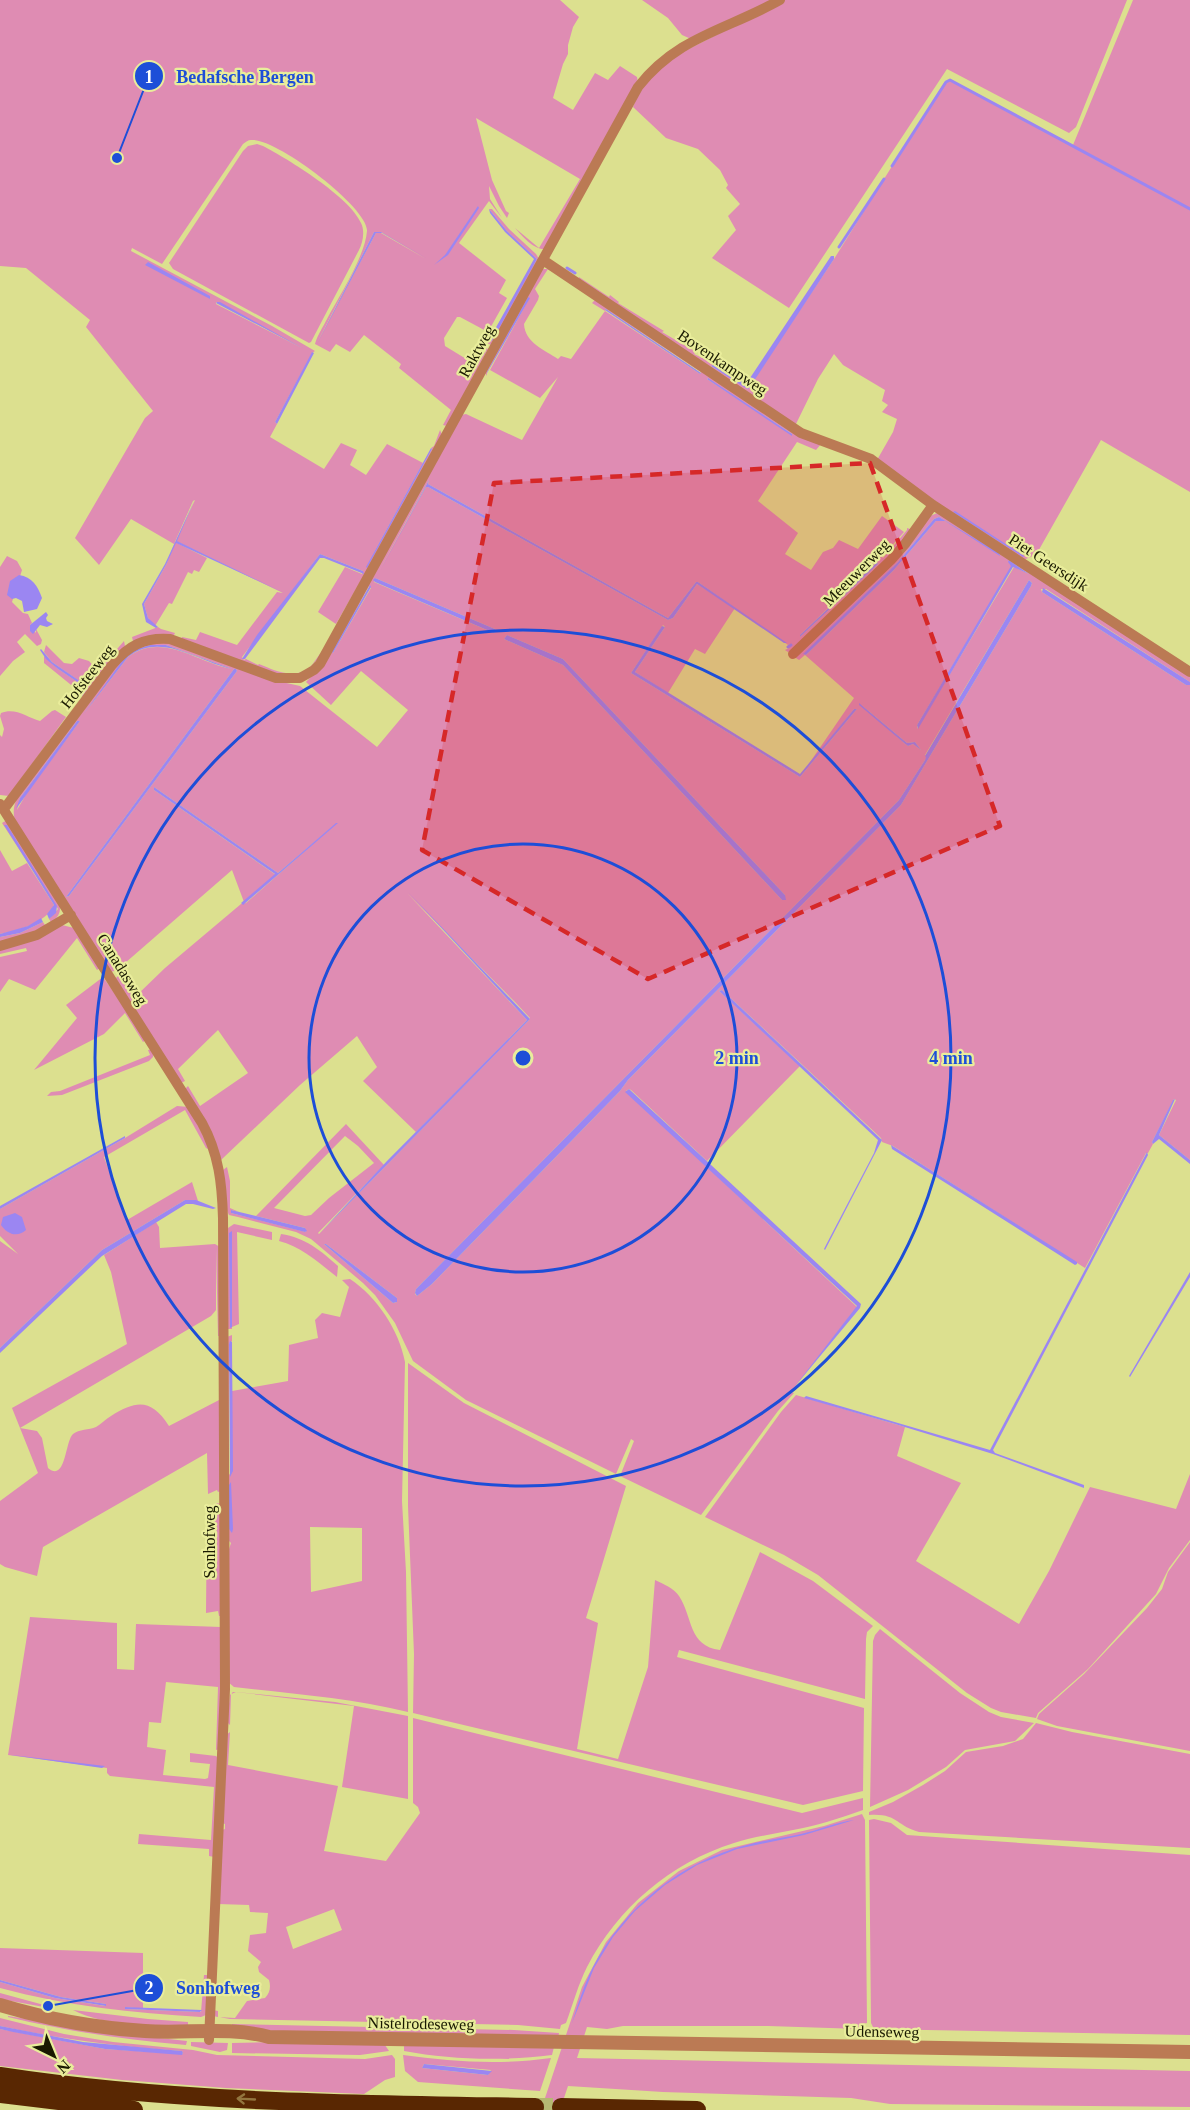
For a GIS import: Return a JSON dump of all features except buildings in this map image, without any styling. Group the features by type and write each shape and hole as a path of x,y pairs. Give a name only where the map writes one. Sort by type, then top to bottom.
{"highway":[{"path":"0,2076 110,2090 186,2096 535,2107"},
{"path":"0,2094 134,2110"},
{"path":"561,2108 697,2110"}],"street":[{"name":"Raktweg","path":"300,678 314,670 325,656 638,87 651,71 685,44 780,0"},
{"name":"Bovenkampweg","path":"543,260 801,433 871,459 894,475"},
{"name":"Piet Geersdijk","path":"894,475 933,505 1190,672"},
{"name":"Meeuwerweg","path":"793,654 891,560 933,505"},
{"name":"Hofsteeweg","path":"2,806 112,665 122,654 140,641 170,639 276,678 300,678"},
{"name":"Canadasweg","path":"2,806 194,1108 216,1153"},
{"path":"0,946 37,935 71,915"},
{"name":"Sonhofweg","path":"209,2036 225,1689 223,1207 220,1168 216,1153"},
{"name":"Nistelrodeseweg","path":"0,2005 99,2026 148,2032 159,2036 209,2036 258,2040 269,2037 573,2043"},
{"name":"Udenseweg","path":"573,2043 1190,2052"}],"highlighted area":[{"path":"870,463 1000,826 648,979 422,850 494,483"}],"shaded area":[{"path":"0,0 560,0 579,17 573,27 568,54 553,98 573,110 595,73 608,80 620,66 637,77 638,83 545,249 539,248 580,179 476,118 492,180 509,213 507,218 489,186 490,199 502,218 489,201 459,243 506,280 499,293 507,298 488,332 457,317 444,338 445,346 476,365 486,351 485,348 488,349 447,426 443,425 451,410 399,368 401,364 364,335 350,352 336,344 330,352 315,344 357,264 367,231 364,220 338,191 299,161 280,150 263,142 251,140 243,144 162,264 132,248 131,251 315,351 275,422 277,424 270,437 324,469 341,443 357,450 350,465 366,475 387,444 423,463 366,567 434,446 440,430 443,437 336,624 318,612 345,567 362,574 363,571 320,554 242,657 258,665 292,674 311,666 305,672 283,676 181,640 182,637 196,640 200,632 237,645 277,592 283,593 176,541 195,500 174,544 131,519 99,565 75,538 145,418 153,411 86,327 90,320 26,268 0,266","holes":["374,232 381,232 426,259 381,233 376,233 317,343","216,302 304,349 216,304"]},
{"path":"642,0 776,0 691,39 682,35 668,18"},
{"path":"785,0 1127,0 1076,127 1069,133 947,69 789,308 712,258 736,230 728,216 740,204 726,188 728,185 720,170 698,149 666,138 633,107 640,89 669,59"},
{"path":"1133,0 1190,0 1190,492 1101,440 1036,555 1023,560 948,512 877,460 893,432 897,419 882,412 888,405 882,401 885,390 843,365 834,354 818,379 795,426 578,280 579,277 609,297 610,295 618,303 696,352 694,354 715,364 711,366 748,388 834,259 944,83 950,79 1073,145"},
{"path":"257,144 287,160 332,191 355,213 363,229 362,244 309,343 173,269 169,263 243,151 248,146"},
{"path":"478,206 479,208 448,255 434,265 445,255"},
{"path":"489,209 492,209 539,259 491,345 487,343 537,259 507,231"},
{"path":"489,209 507,231 537,259 492,341 489,340 534,259 505,232"},
{"path":"515,228 539,248 533,245"},
{"path":"374,232 381,232 428,259 382,233 376,233 317,344"},
{"path":"831,256 834,256 834,259 748,389 711,366 715,364 746,384"},
{"path":"148,262 210,296 210,299 145,265"},
{"path":"543,269 548,269 535,289 539,296 538,300 524,324 528,336 542,349 558,359 561,356 571,359 605,311 592,303 596,299 794,432 821,444 816,450 797,442 758,501 798,533 785,554 811,570 823,552 833,548 839,540 858,549 882,516 904,532 883,558 907,530 907,528 913,530 888,560 794,650 788,652 785,650 791,644 788,645 698,582 668,618 428,484 429,480 379,571 428,487 668,620 673,618 697,584 735,608 705,654 695,649 668,693 635,672 665,627 663,625 631,673 800,777 857,709 854,709 806,768 854,698 805,655 799,660 793,656 894,560 928,517 937,513 944,515 1190,674 1190,682 1046,589 1041,589 1042,592 1186,685 1190,685 1190,1160 1159,1135 1176,1100 1174,1099 1153,1144 1146,1153 1085,1268 893,1146 882,1142 881,1138 722,990 719,991 800,1066 707,1161 631,1090 626,1091 857,1307 791,1392 794,1393 778,1411 701,1515 620,1476 634,1441 631,1439 616,1474 466,1400 413,1361 395,1323 375,1295 311,1239 296,1232 229,1215 223,1170 227,1167 230,1181 230,1208 239,1212 231,1210 231,1213 306,1232 305,1228 256,1216 346,1124 384,1165 319,1234 530,1018 407,893 527,1020 416,1132 363,1081 377,1067 357,1036 300,1085 221,1160 206,1123 185,1089 188,1086 200,1106 248,1073 218,1030 178,1069 185,1081 181,1083 115,979 119,975 135,997 165,968 241,904 246,903 338,822 278,873 154,787 154,790 276,875 244,902 232,870 117,970 111,972 14,818 14,807 18,796 120,660 130,650 158,641 175,643 273,680 300,686 377,747 408,710 361,671 331,705 306,682 326,661 461,415 466,414 522,440 558,377 540,398 490,370 530,297 487,372 487,376 485,372","holes":["606,309 701,372 700,374 605,311","707,378 792,434 792,435","939,517 1000,556 945,521 936,521 893,571 806,655 804,654 898,562 934,519","1009,560 1029,574 1014,567 917,729 917,725 1012,566","877,561 878,564 800,637","375,578 495,629 494,633 374,582","1029,580 1032,583 1031,586 901,805 628,1080 620,1091 432,1284 417,1296 416,1289 899,800 927,757 925,755","369,586 371,588 333,653","507,635 563,659 785,895 785,900 782,900 563,665 504,639","150,645 166,645 232,669 167,648 154,647 141,650 128,657 83,715 127,656 134,650","234,669 237,671 69,896 66,897","859,703 907,743 915,742 921,750 913,744 908,746 904,743","77,721 80,721 28,791 17,810 20,798","345,1136 374,1163 311,1215 305,1216 274,1208","324,1244 397,1298 397,1302 393,1303"]},
{"path":"528,297 530,298 487,373 487,372"},
{"path":"220,302 304,349 216,303"},
{"path":"606,309 701,373 605,310"},
{"path":"312,352 314,353 277,424 275,422"},
{"path":"707,379 792,434 792,436"},
{"path":"432,449 367,568 366,567"},
{"path":"429,480 428,484 668,618 698,582 787,643 697,584 673,618 668,620 428,487 380,571"},
{"path":"195,499 177,541 284,593 176,543 166,565 144,604 148,618 158,627 156,628 146,622 142,604 165,564"},
{"path":"955,511 1024,556 953,512"},
{"path":"939,517 999,553 1000,556 945,521 936,521 893,571 806,655 803,654 898,562 934,519"},
{"path":"175,542 207,558 199,572 194,570 192,574 188,572 172,604 169,603 155,626 148,618 144,604 166,565"},
{"path":"320,554 363,571 364,574 320,558 245,659 242,659 257,635"},
{"path":"7,556 17,561 22,570 12,602 23,613 28,614 32,623 30,625 36,633 36,629 42,640 37,646 25,634 17,642 25,652 13,661 0,676 0,567"},
{"path":"1009,560 1029,574 1013,567 918,729 917,725 1011,566"},
{"path":"877,562 878,564 800,637 800,635"},
{"path":"19,575 31,580 39,590 42,598 37,609 24,612 22,601 12,599 7,595 10,581"},
{"path":"375,578 496,631 494,633 375,582 373,580"},
{"path":"1029,580 1032,583 1031,586 901,805 628,1080 620,1091 432,1284 417,1296 416,1289 899,800 925,760 925,756"},
{"path":"370,585 371,587 333,653 332,652"},
{"path":"1043,588 1190,682 1190,685 1186,685 1042,592"},
{"path":"46,612 47,621 53,624 47,627 40,625 33,634 30,631 30,625"},
{"path":"662,626 665,627 635,672 800,774 854,709 857,709 800,777 631,673"},
{"path":"158,627 175,633 173,637 133,641 132,637"},
{"path":"507,635 563,659 785,895 786,900 782,900 563,665 504,639"},
{"path":"124,641 125,646 85,697 82,696 88,687 52,662 44,652 46,645 64,663 72,664 79,658 89,661 98,671"},
{"path":"150,645 166,645 232,669 166,648 153,647 141,650 128,657 83,715 122,661 134,650"},
{"path":"41,649 52,662 87,686 82,696 81,693 85,687 46,659"},
{"path":"44,656 58,669 84,686 81,693 44,663"},
{"path":"234,669 237,671 66,897"},
{"path":"859,703 907,743 915,742 921,750 913,744 908,746 904,743"},
{"path":"55,710 66,717 9,796 0,795 0,735 2,737 4,729 1,713 16,712 40,721"},
{"path":"77,721 80,721 16,809 20,798"},
{"path":"154,787 278,873 338,823 243,905 241,903 275,874 154,790"},
{"path":"7,820 60,906 59,914 54,920 47,926 0,943 0,937 20,933 43,922 45,925 51,922 49,919 58,909 2,823"},
{"path":"4,825 7,825 57,906 56,913 49,919 47,914 54,905"},
{"path":"0,850 12,871 27,863 54,905 50,912 38,921 0,934"},
{"path":"408,892 530,1019 319,1234 387,1161 527,1020"},
{"path":"41,918 43,922 20,933 0,937 0,934 28,926"},
{"path":"62,925 74,928 101,967 97,970 77,938 35,990 9,979 0,992 0,957 27,951 26,948 0,954 0,948"},
{"path":"103,977 147,1039 143,1042 125,1013 104,1034 34,1070 77,1018 66,1005"},
{"path":"722,990 882,1140 825,1250 874,1153 878,1140 719,991"},
{"path":"154,1049 153,1057 149,1061 62,1095 47,1096 51,1092 60,1091 150,1055 148,1050"},
{"path":"629,1089 861,1304 792,1390 857,1306 625,1092"},
{"path":"1175,1099 1159,1135 1190,1160 1190,1164 1159,1139 1153,1144 1152,1142"},
{"path":"177,1106 189,1107 210,1150 206,1148 185,1110 104,1157 127,1220 192,1182 198,1201 185,1200 102,1250 0,1348 0,1241 18,1254 0,1236 0,1209"},
{"path":"125,1136 125,1138 0,1209 0,1206"},
{"path":"891,1145 1077,1264 1075,1265 892,1149"},
{"path":"1147,1152 1148,1155 993,1450 995,1453 1084,1485 1084,1488 993,1454 804,1398 806,1396 990,1450"},
{"path":"185,1200 196,1200 216,1208 186,1204 102,1256 0,1353 0,1348 102,1250"},
{"path":"231,1210 305,1228 307,1231 231,1213"},
{"path":"15,1213 22,1217 26,1230 19,1234 9,1233 1,1225 3,1217"},
{"path":"156,1222 159,1227 160,1248 215,1244 220,1247 220,1336 218,1336 216,1248 216,1310 211,1316 20,1428 12,1408 127,1344 111,1272 104,1255"},
{"path":"234,1224 272,1232 272,1240 237,1232 239,1324 232,1329 227,1329 228,1228"},
{"path":"232,1231 232,1327 230,1328 229,1233"},
{"path":"281,1234 298,1238 319,1250 338,1266 337,1277 303,1251 279,1241"},
{"path":"324,1244 397,1298 397,1302 393,1303"},
{"path":"1190,1272 1190,1277 1130,1377 1129,1376"},
{"path":"350,1279 378,1305 398,1338 405,1362 402,1501 406,1572 408,1712 343,1700 234,1687 228,1682 229,1549 231,1543 229,1541 227,1337 232,1335 232,1341 229,1344 229,1475 232,1471 232,1391 288,1381 289,1345 318,1338 315,1320 322,1313 340,1317 349,1287 342,1280","holes":["310,1527 362,1528 362,1581 311,1592"]},
{"path":"230,1341 232,1342 233,1471 230,1477 229,1344"},
{"path":"408,1363 464,1403 626,1486 586,1618 598,1623 577,1749 618,1759 648,1667 655,1580 677,1593 702,1643 720,1650 760,1552 813,1581 873,1626 867,1632 866,1639 865,1699 679,1650 677,1657 864,1708 863,1791 803,1805 413,1713 414,1654 408,1506"},
{"path":"796,1395 905,1427 897,1456 961,1483 916,1561 1019,1624 1049,1571 1090,1487 1176,1509 1190,1474 1190,1540 1169,1568 1156,1594 1088,1669 1038,1713 1036,1718 1001,1712 967,1693 818,1575 784,1555 705,1517 781,1412"},
{"path":"221,1399 221,1491 217,1490 208,1494 207,1453 43,1547 37,1576 5,1567 0,1564 0,1501 38,1473 20,1428 37,1431 42,1438 48,1468 54,1471 62,1466 73,1434 96,1427 121,1410 137,1405 150,1407 163,1417 169,1426"},
{"path":"231,1482 232,1533 229,1529 229,1485"},
{"path":"218,1503 221,1505 221,1616 218,1611 206,1613 207,1507"},
{"path":"1190,1542 1190,1751 1057,1726 1037,1719 1039,1714 1084,1674 1147,1608 1162,1589 1168,1572"},
{"path":"30,1617 117,1623 117,1669 134,1670 136,1624 221,1627 219,1749 216,1750 218,1687 166,1682 161,1723 149,1722 147,1747 166,1750 163,1775 205,1779 208,1778 210,1764 190,1762 190,1753 218,1758 214,1857 209,1856 209,1849 138,1844 139,1834 211,1840 214,1787 110,1776 107,1768 8,1755"},
{"path":"880,1629 960,1693 989,1712 1001,1717 1034,1723 1015,1741 965,1750 946,1767 908,1790 870,1807 873,1641"},
{"path":"236,1692 335,1702 408,1716 408,1799 342,1787 354,1706"},
{"path":"231,1694 230,1725 227,1722"},
{"path":"413,1718 802,1813 863,1798 863,1810 811,1826 734,1843 688,1863 648,1890 630,1907 600,1946 587,1967 566,2023 561,2025 560,2029 518,2025 230,2019 219,2017 235,2018 247,2001 265,1998 270,1987 269,1980 259,1972 258,1967 261,1962 248,1951 250,1935 266,1933 268,1913 250,1912 249,1905 218,1904 222,1830 225,1829 225,1824 222,1823 226,1735 230,1732 228,1765 338,1786 324,1851 386,1861 420,1813 418,1807 413,1803","holes":["334,1909 342,1930 293,1949 286,1927"]},
{"path":"1036,1723 1190,1754 1190,1848 919,1832 892,1818 869,1815 869,1812 893,1802 945,1771 966,1752 1003,1746 1023,1739"},
{"path":"12,1755 105,1766 102,1768"},
{"path":"862,1814 865,1820 867,2023 862,2024 860,2029 768,2026 623,2026 607,2029 587,2027 577,2058 1190,2071 1190,2107 890,2104 851,2098 663,2092 568,2086 560,2110 541,2110 582,1987 606,1942 638,1903 679,1871 722,1850 824,1826"},
{"path":"854,1820 804,1835 737,1849 697,1865 665,1885 635,1911 613,1937 594,1968 572,2023 593,1967 606,1945 638,1906 657,1889 700,1862 723,1852"},
{"path":"869,1820 891,1823 907,1835 1190,1855 1190,2035 874,2029 871,2023"},
{"path":"0,1948 143,1953 143,2009 126,2007 125,2009 201,2012 204,1975 208,1975 206,2015 201,2017 100,2008 50,2000 0,1988 0,1982 55,1998 105,2006 106,2004 61,1997 0,1980"},
{"path":"0,1980 61,1997 106,2004 106,2006 55,1998 0,1982"},
{"path":"0,1993 44,2005 44,2007 0,1999"},
{"path":"125,2007 202,2010 200,2012 125,2009"},
{"path":"73,2010 188,2022 188,2028 113,2022"},
{"path":"213,2010 218,2011 218,2017 213,2016"},
{"path":"8,2016 123,2034 187,2041 186,2045 118,2038 52,2027"},
{"path":"0,2018 64,2034 217,2055 365,2059 392,2055 395,2059 395,2077 385,2080 364,2094 226,2088 122,2080 0,2066 0,2029 105,2049 183,2054 182,2051 90,2042 23,2031 0,2026"},
{"path":"232,2024 559,2033 558,2038 232,2030"},
{"path":"0,2026 83,2042 182,2051 183,2053 182,2055 105,2049 13,2032 0,2029"},
{"path":"191,2042 228,2043 227,2050 220,2052 191,2046"},
{"path":"232,2043 385,2045 389,2051 360,2055 232,2053"},
{"path":"404,2045 554,2047 552,2055 478,2059 404,2051"},
{"path":"403,2055 477,2062 551,2058 540,2091 418,2082 405,2071","holes":["424,2064 491,2070 488,2075 422,2068"]},
{"path":"424,2064 492,2071 488,2075 422,2068"}],"waterway":[{"path":"892,166 946,82 950,80 1190,209"},
{"path":"839,247 884,179"},
{"path":"567,268 575,273"}],"tunnel":[{"path":"535,2107 561,2107"}],"place":[{"name":"Bedafsche Bergen","path":"117,158"},
{"name":"Sonhofweg","path":"48,2006"}]}
